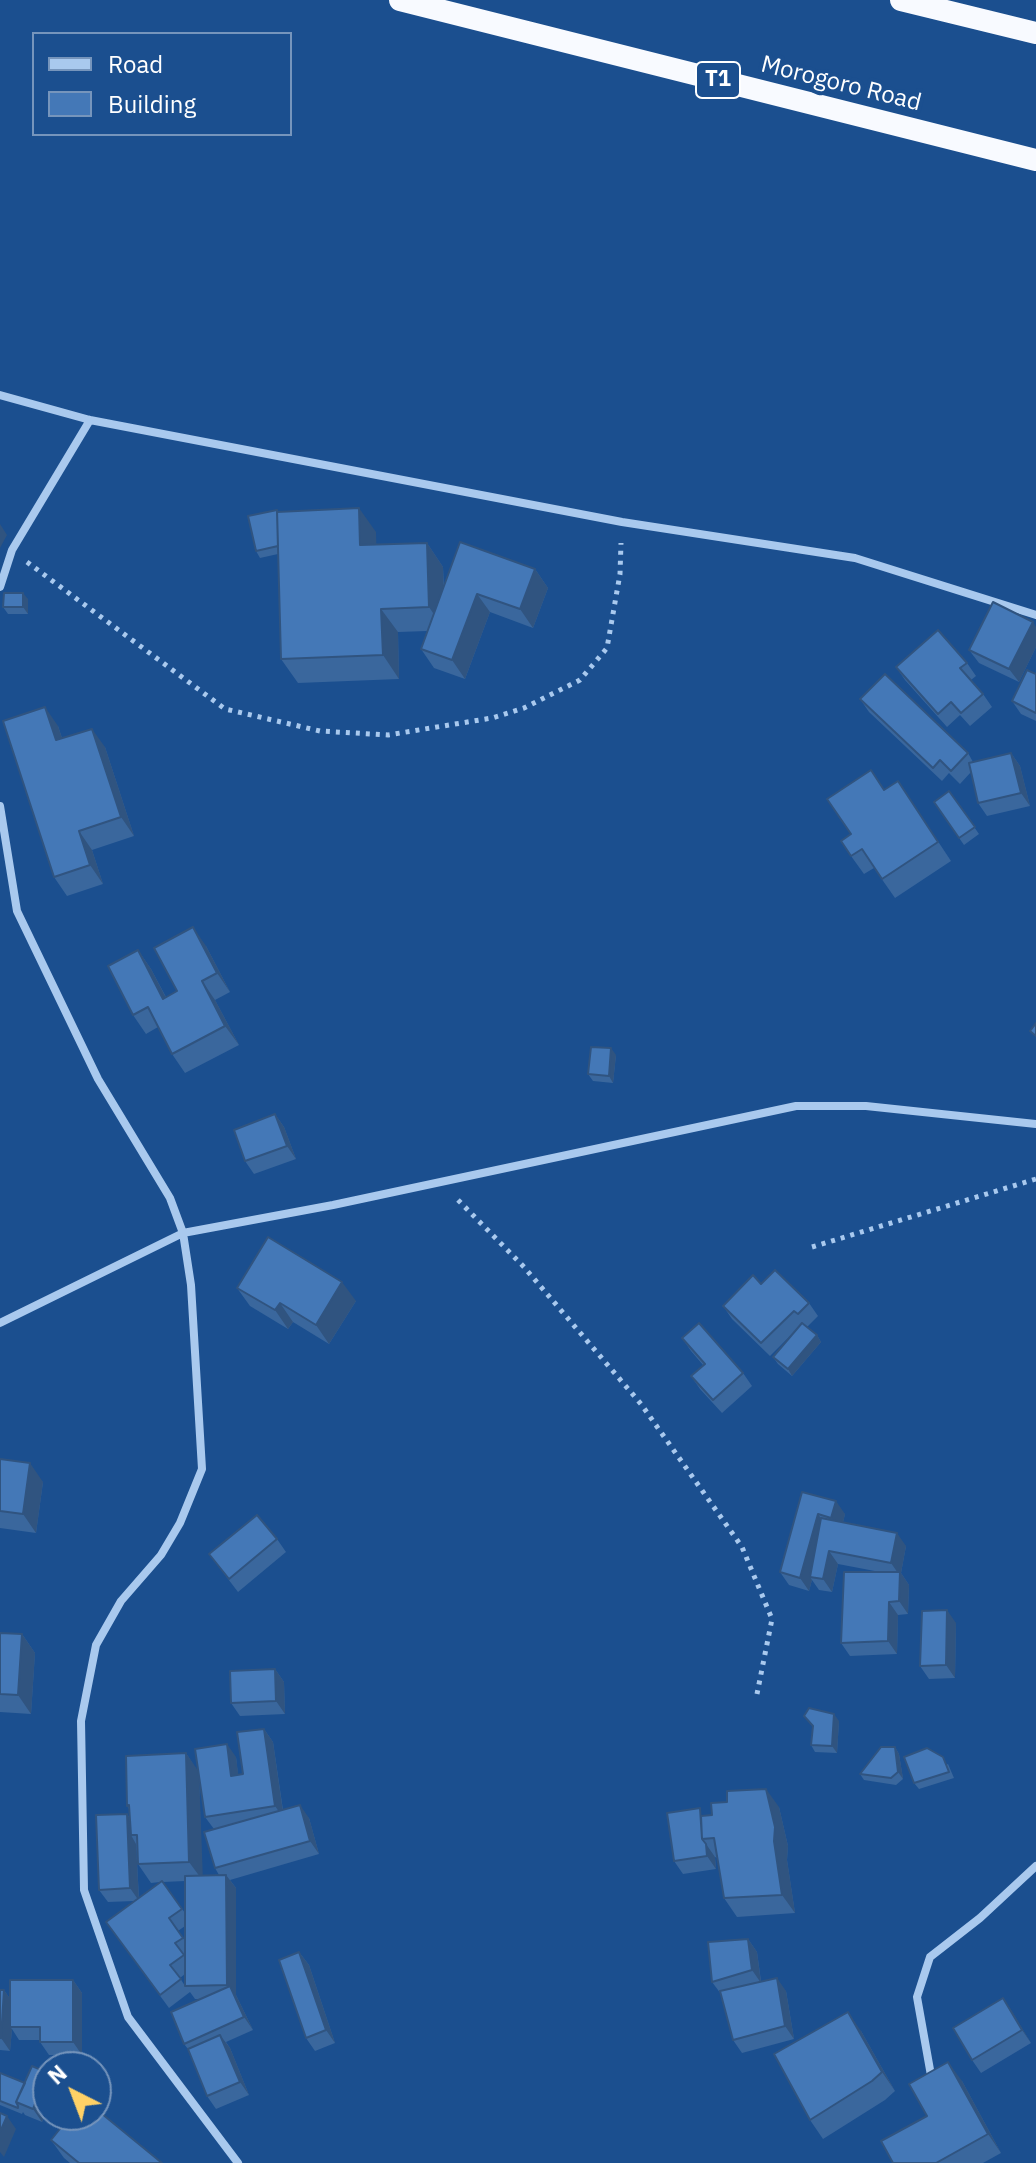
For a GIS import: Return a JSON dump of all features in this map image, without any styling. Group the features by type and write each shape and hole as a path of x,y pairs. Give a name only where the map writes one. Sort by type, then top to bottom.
{"highway":[{"name":"Morogoro Road","path":"400,0 1036,160"},
{"path":"901,0 1036,33"}],"street":[{"path":"0,395 90,420 622,522 855,558 1036,615"},
{"path":"0,587 12,550 90,420"},
{"path":"0,806 17,911 98,1079 170,1198 183,1233 191,1285 202,1469 180,1523 161,1555 121,1601 96,1645 81,1721 84,1890 128,2017 238,2163"},
{"path":"0,1323 183,1233 796,1106 866,1106 1036,1124"},
{"path":"932,2081 917,1997 930,1957 980,1918 1036,1866"}],"path":[{"path":"12,550 225,709 320,731 388,735 492,718 524,708 580,680 607,648 620,574 622,522"},
{"path":"812,1247 1036,1179"},
{"path":"440,1182 524,1267 641,1404 742,1547 772,1619 757,1694"}],"building":[{"path":"359,508 360,545 427,543 429,607 381,609 383,655 281,659 277,512"},
{"path":"277,510 278,546 256,551 248,516"},
{"path":"460,542 535,569 520,609 477,594 452,660 421,649"},
{"path":"4,593 23,593 23,607 3,607"},
{"path":"993,602 1033,622 1009,669 969,650"},
{"path":"938,630 967,663 960,668 983,694 961,713 951,702 938,714 896,667"},
{"path":"1027,670 1036,674 1036,713 1012,701"},
{"path":"885,674 968,753 951,771 940,760 933,768 860,699"},
{"path":"45,707 56,740 92,729 121,817 79,831 90,865 54,877 3,721"},
{"path":"1011,753 1021,793 978,803 969,763"},
{"path":"871,770 884,790 898,781 938,842 882,879 862,849 851,856 841,841 851,834 827,799"},
{"path":"949,791 975,827 959,838 934,802"},
{"path":"193,927 217,973 202,981 225,1026 172,1054 148,1007 133,1015 108,966 138,950 163,999 177,991 154,948"},
{"path":"591,1047 611,1048 609,1076 588,1074"},
{"path":"275,1114 287,1146 245,1161 234,1130"},
{"path":"268,1237 342,1282 316,1325 280,1303 275,1310 237,1288"},
{"path":"775,1270 809,1303 798,1314 794,1311 761,1343 723,1306 753,1275 761,1284"},
{"path":"699,1323 743,1373 713,1400 691,1376 705,1364 682,1338"},
{"path":"802,1323 817,1335 788,1369 773,1357"},
{"path":"0,1459 30,1463 23,1514 0,1511"},
{"path":"802,1492 836,1501 831,1518 818,1514 800,1578 780,1572"},
{"path":"257,1515 277,1539 229,1579 209,1554"},
{"path":"821,1518 897,1533 891,1563 829,1551 823,1579 810,1577"},
{"path":"844,1572 900,1572 899,1601 889,1602 888,1641 841,1643"},
{"path":"947,1610 946,1665 920,1666 922,1611"},
{"path":"0,1633 22,1634 18,1695 0,1694"},
{"path":"275,1669 276,1701 231,1703 230,1671"},
{"path":"809,1708 834,1714 832,1746 811,1745 813,1726 804,1716"},
{"path":"264,1729 275,1806 205,1817 195,1749 227,1744 231,1776 243,1774 237,1732"},
{"path":"881,1747 895,1747 898,1772 891,1778 860,1774"},
{"path":"927,1748 943,1757 949,1772 914,1783 904,1757"},
{"path":"186,1753 189,1862 138,1864 137,1835 131,1835 127,1806 126,1756"},
{"path":"766,1789 775,1827 774,1841 782,1895 724,1898 714,1838 702,1839 701,1816 712,1815 711,1803 727,1802 727,1791"},
{"path":"300,1805 310,1841 215,1868 204,1832"},
{"path":"700,1808 702,1839 706,1844 707,1856 674,1861 667,1813"},
{"path":"127,1814 130,1888 99,1890 96,1815"},
{"path":"226,1875 227,1985 185,1986 185,1876"},
{"path":"162,1881 182,1909 169,1918 183,1938 175,1943 184,1955 170,1965 181,1979 160,1995 106,1922"},
{"path":"748,1939 752,1970 712,1982 708,1942"},
{"path":"299,1952 326,2030 306,2038 279,1960"},
{"path":"777,1978 785,2026 733,2040 720,1991"},
{"path":"10,1980 73,1980 73,2042 40,2042 40,2027 10,2027"},
{"path":"230,1986 244,2017 184,2044 171,2012"},
{"path":"0,1990 4,1990 1,2038 0,2038"},
{"path":"1003,1998 1022,2030 972,2060 953,2028"},
{"path":"848,2012 882,2072 810,2120 774,2054"},
{"path":"220,2035 240,2082 207,2096 188,2049"},
{"path":"948,2062 988,2134 936,2163 893,2163 881,2141 927,2116 909,2084"},
{"path":"32,2066 32,2109 16,2102"},
{"path":"0,2073 25,2083 16,2102 18,2108 0,2101"},
{"path":"0,2113 7,2116 0,2132"},
{"path":"112,2122 162,2163 79,2163 51,2140 58,2131 112,2131"}]}
